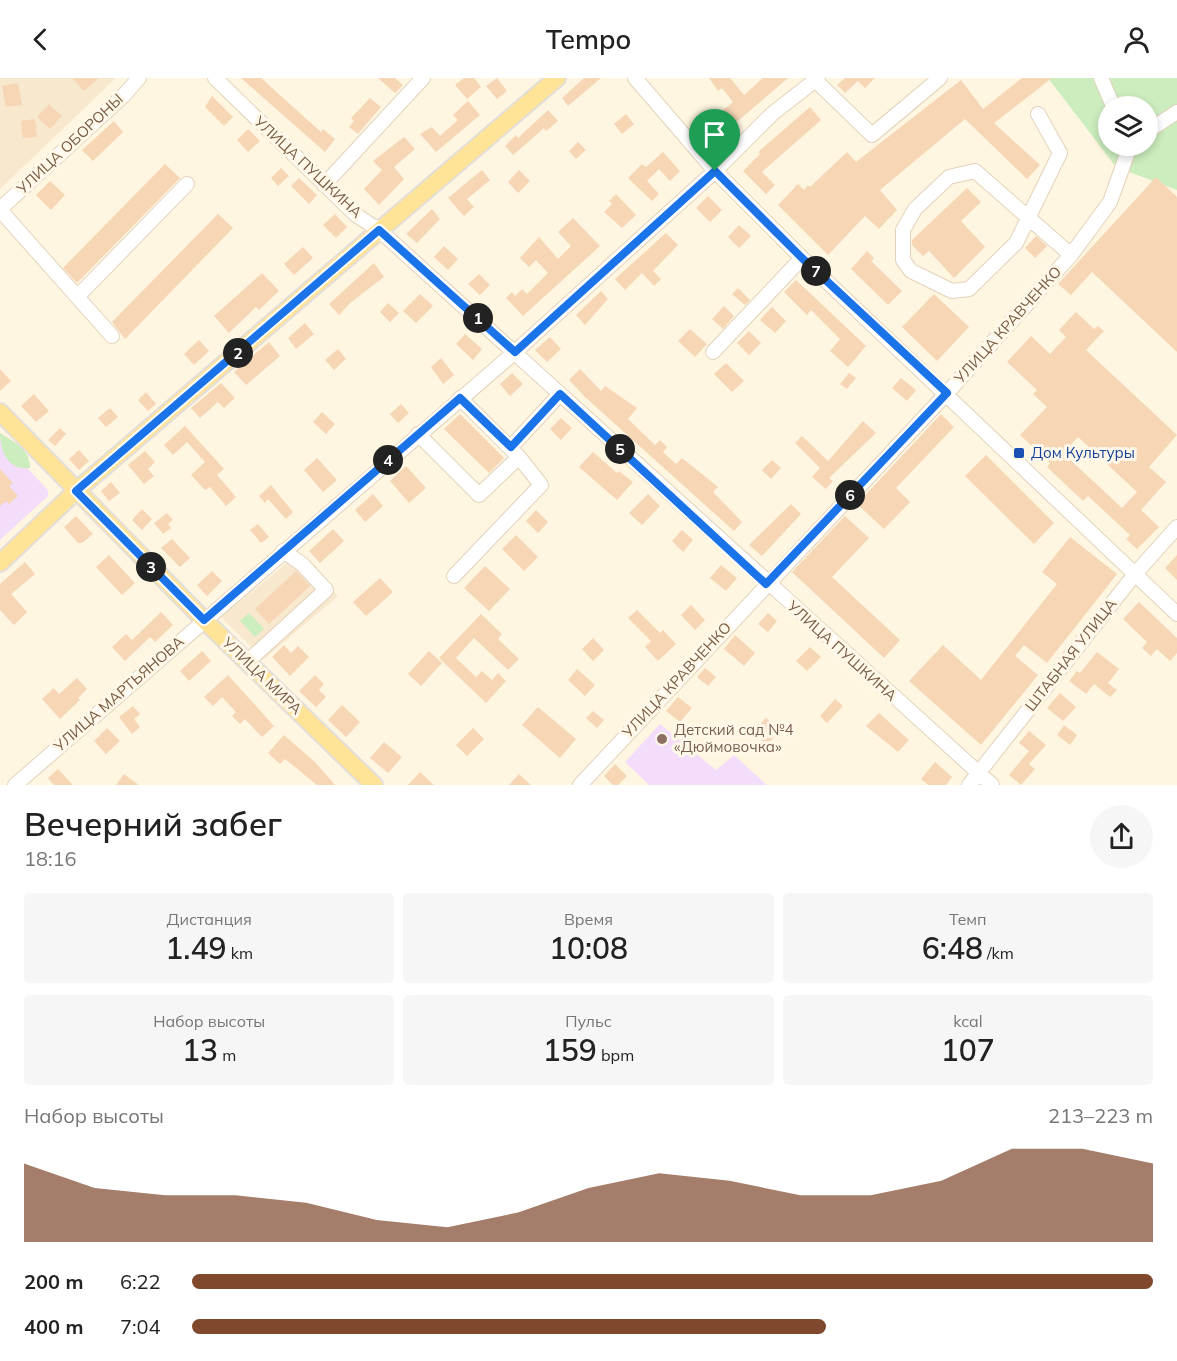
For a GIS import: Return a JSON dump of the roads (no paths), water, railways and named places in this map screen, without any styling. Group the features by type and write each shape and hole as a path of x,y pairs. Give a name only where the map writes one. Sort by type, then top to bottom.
{"main road":[{"path":"0,563 76,491 557,78"},
{"name":"УЛИЦА МИРА","path":"0,412 204,620 374,785"}],"street":[{"name":"УЛИЦА ОБОРОНЫ","path":"0,210 124,95 139,78"},
{"name":"УЛИЦА ПУШКИНА","path":"215,78 356,215 379,230 766,584 992,785"},
{"path":"324,185 423,78"},
{"path":"635,78 715,171 802,258 947,393 1177,614"},
{"path":"816,79 872,135 940,78"},
{"path":"1101,78 1109,96"},
{"name":"УЛИЦА МАРТЬЯНОВА","path":"15,785 515,352 715,171 772,114 816,79"},
{"path":"1158,124 1177,112"},
{"path":"1038,114 1060,153 1030,218 1016,243 969,289 952,291 923,279 911,271 903,260 903,230 915,209 949,177 975,171 1030,218 1071,255"},
{"name":"УЛИЦА КРАВЧЕНКО","path":"580,785 947,393 1071,255 1110,202 1125,156"},
{"path":"77,297 187,184"},
{"path":"0,210 112,336"},
{"path":"713,352 802,258"},
{"path":"418,434 479,495 560,394"},
{"path":"454,576 541,485 515,452 460,398"},
{"name":"ШТАБНАЯ УЛИЦА","path":"969,785 1135,574 1177,527"},
{"path":"247,662 326,590 302,564 283,551"}],"place":[{"name":"Дом Культуры","path":"1019,453"},
{"name":"Детский сад №4 «Дюймовочка»","path":"662,739"}]}
